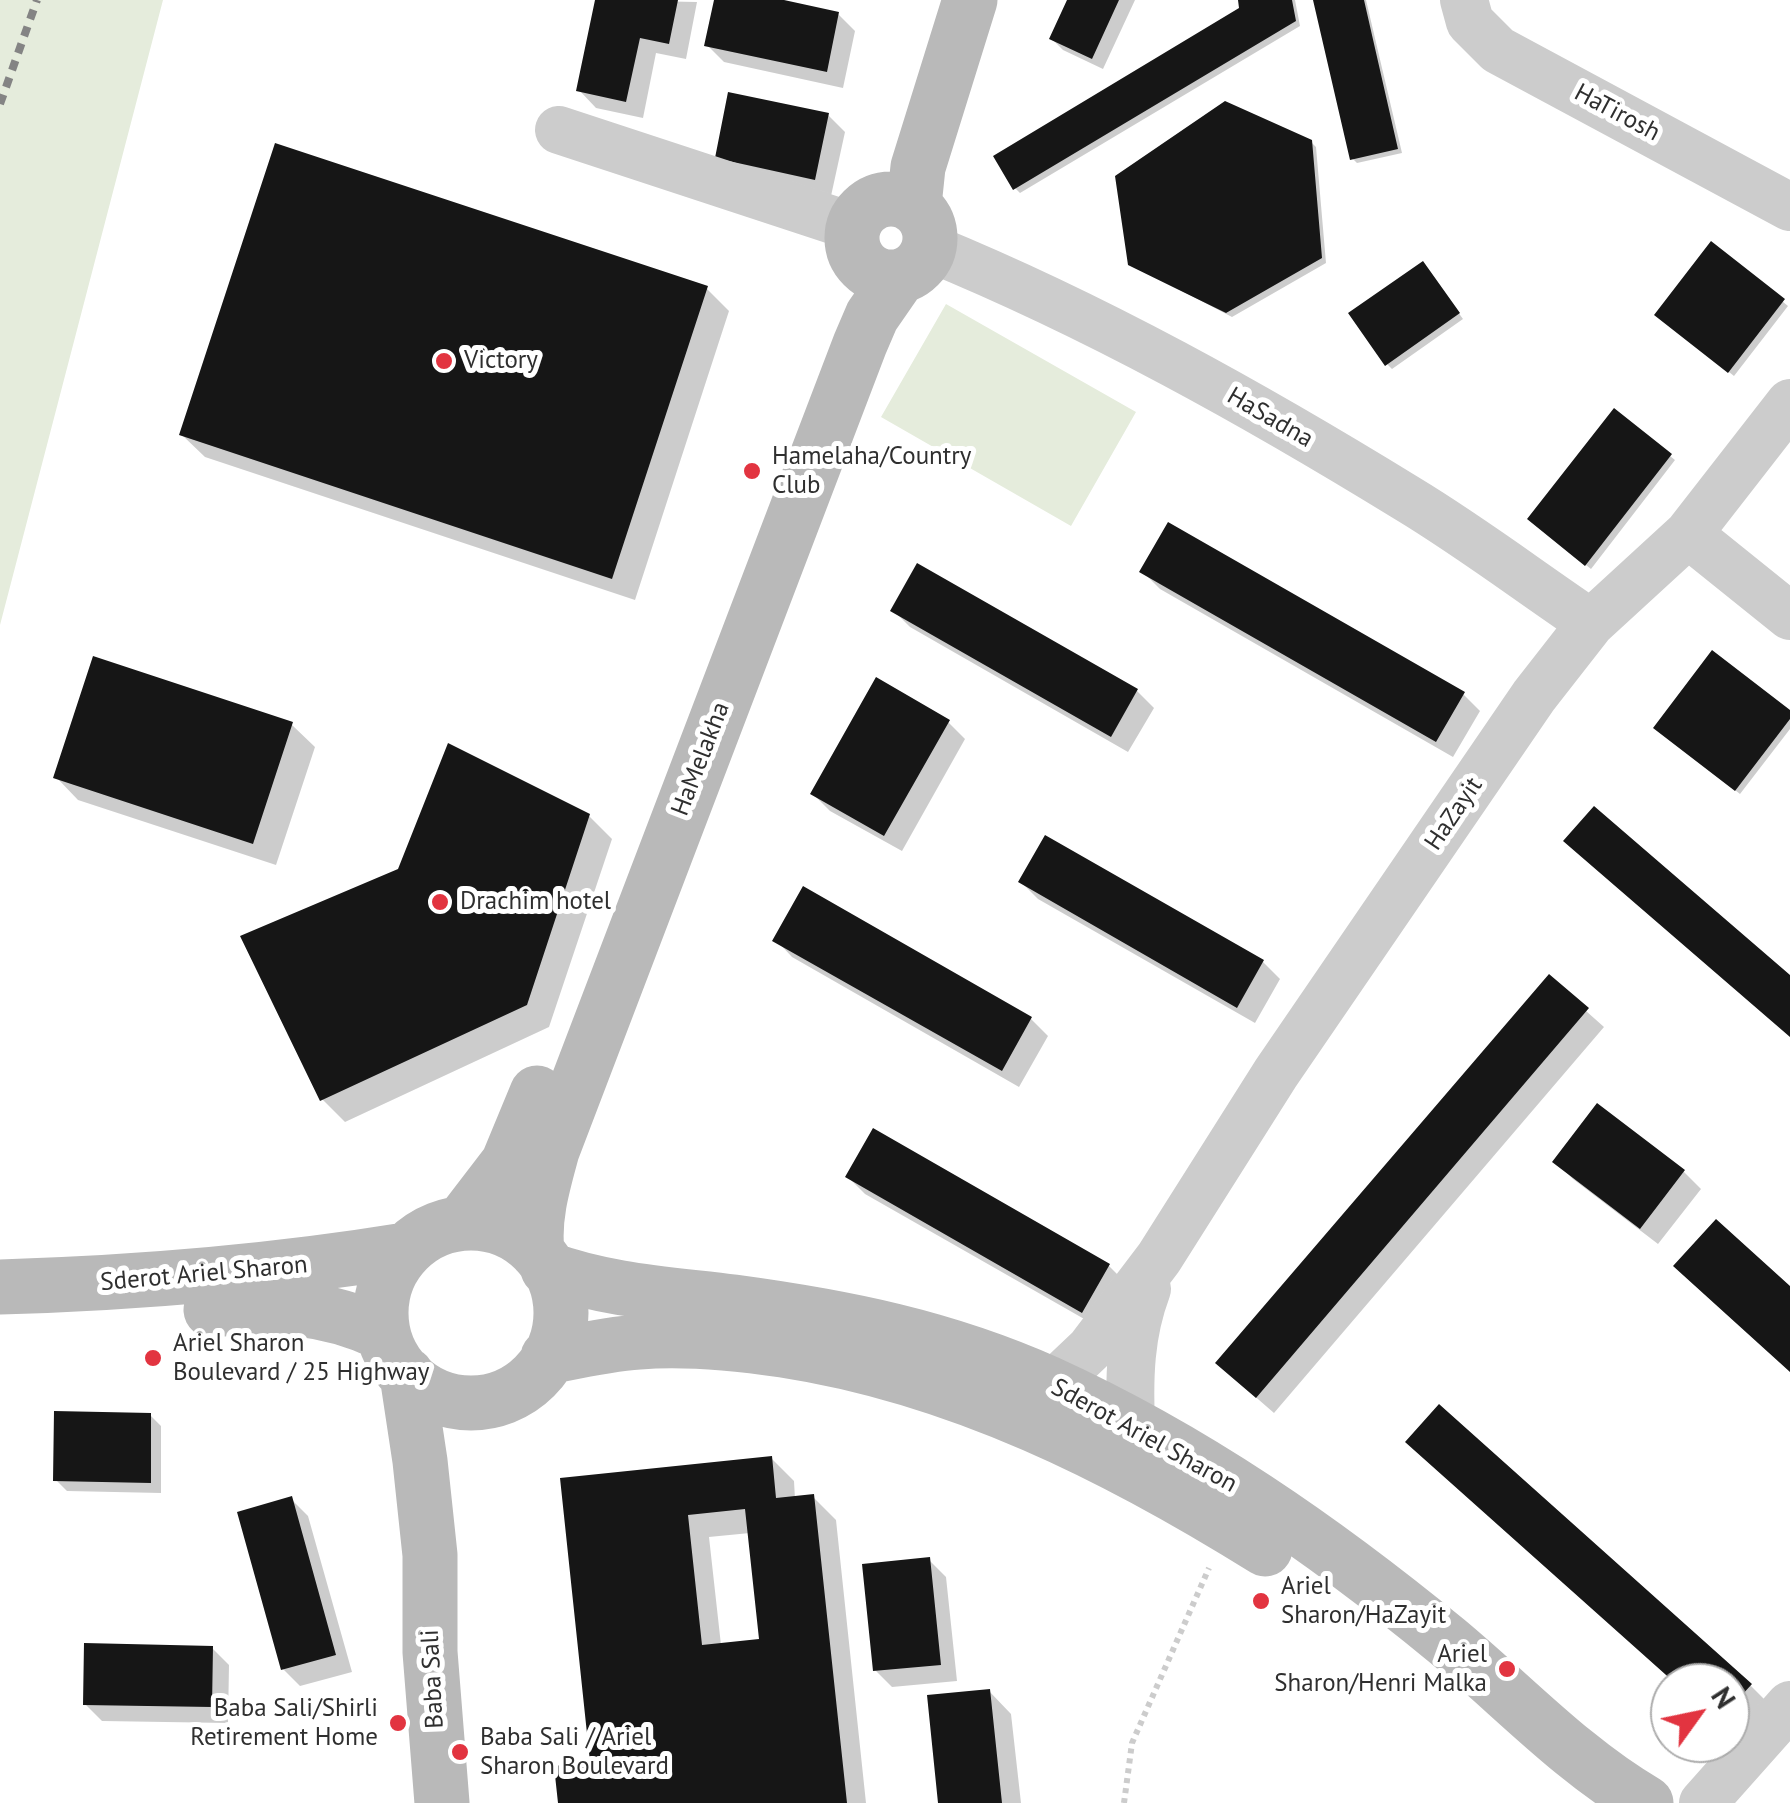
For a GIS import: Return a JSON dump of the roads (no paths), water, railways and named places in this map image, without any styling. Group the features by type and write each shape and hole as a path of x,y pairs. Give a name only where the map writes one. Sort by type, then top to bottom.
{"main road":[{"name":"HaMelakha","path":"542,1261 535,1233 552,1150 872,316 942,0"},
{"name":"HaMelakha","path":"462,1223 500,1176 521,1136 828,332 855,279 888,237 918,167 970,0"},
{"path":"462,1223 496,1226 521,1238 542,1261 560,1306 558,1332 548,1357 521,1387 490,1401 469,1403 442,1398 395,1354 381,1313 385,1286 406,1250 428,1234 462,1223"},
{"name":"Sderot Ariel Sharon","path":"0,1288 203,1276 406,1250"},
{"name":"Sderot Ariel Sharon","path":"542,1261 600,1285 807,1313 938,1340 1052,1385 1242,1489 1354,1566 1594,1769 1646,1803"},
{"name":"Sderot Ariel Sharon","path":"0,1323 278,1306 332,1313 395,1354"},
{"name":"Sderot Ariel Sharon","path":"548,1357 601,1346 691,1340 820,1356 904,1376 980,1402 1070,1440 1148,1478 1282,1559 1498,1722 1579,1803"},
{"name":"Baba Sali","path":"395,1354 420,1461 430,1555 430,1652 442,1803"},
{"name":"Baba Sali","path":"430,1555 447,1474 461,1442 490,1401"}],"street":[{"name":"HaTirosh","path":"1464,0 1470,22 1498,50 1790,207"},
{"name":"HaSadna","path":"559,130 1005,279 1112,331 1412,500 1591,623"},
{"name":"HaZayit","path":"1052,1385 1101,1336 1159,1258 1276,1073 1534,696 1591,623 1688,534 1790,403"},
{"path":"1688,534 1790,616"},
{"name":"HaZayit","path":"1131,1425 1130,1357 1135,1324 1159,1258"},
{"path":"1703,1803 1790,1705"}],"railway":[{"path":"0,104 37,0"}],"place":[{"name":"Victory","path":"444,361"},
{"name":"Hamelaha/Country Club","path":"752,471"},
{"name":"Drachim hotel","path":"440,902"},
{"name":"Ariel Sharon Boulevard / 25 Highway","path":"153,1358"},
{"name":"Ariel Sharon/HaZayit","path":"1261,1601"},
{"name":"Ariel Sharon/Henri Malka","path":"1507,1669"},
{"name":"Baba Sali/Shirli Retirement Home","path":"398,1723"},
{"name":"Baba Sali / Ariel Sharon Boulevard","path":"460,1752"}]}
